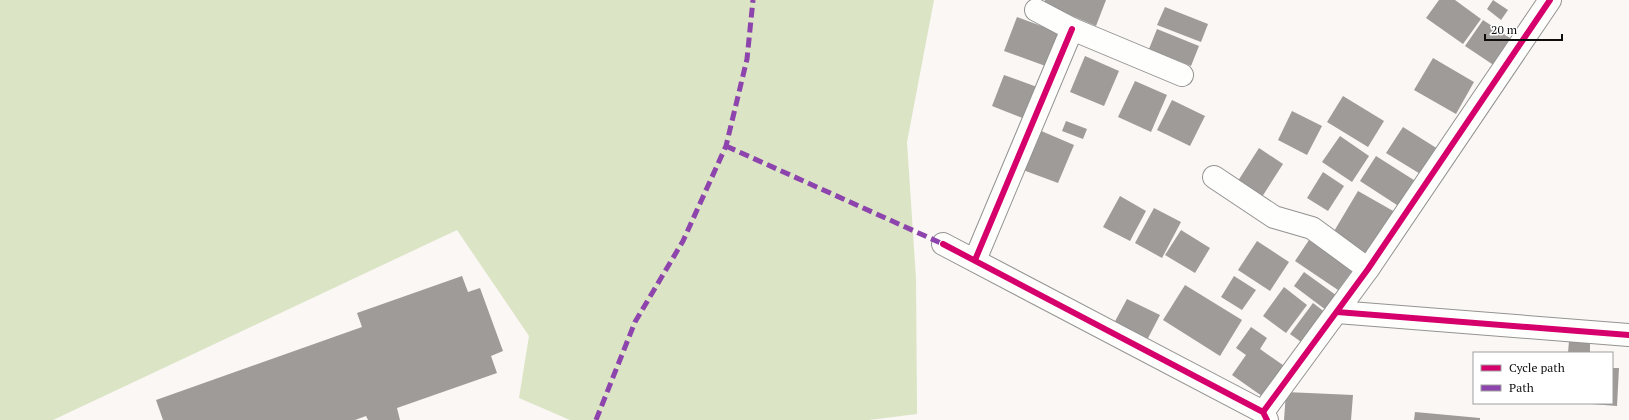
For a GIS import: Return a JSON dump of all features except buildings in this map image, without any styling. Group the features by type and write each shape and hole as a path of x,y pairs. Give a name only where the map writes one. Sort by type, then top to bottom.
{"street":[{"path":"943,244 1265,416 1368,269 1550,0"},
{"path":"1036,10 1072,29 1182,75"},
{"path":"974,260 1072,29"},
{"path":"1214,177 1274,218 1312,228 1368,269"},
{"path":"1337,312 1629,335"}],"green space":[{"path":"0,0 934,0 907,142 916,279 917,414 869,420 570,420 519,398 529,336 457,230 53,420 0,420"}],"marked path":[{"path":"596,420 635,322 683,241 726,146 747,59 753,0"},
{"path":"726,146 943,244"}],"cycle path":[{"path":"1263,412 1368,269 1550,0"},
{"path":"975,260 1072,29"},
{"path":"943,244 1263,412 1267,420"},
{"path":"1337,312 1629,335"}]}
